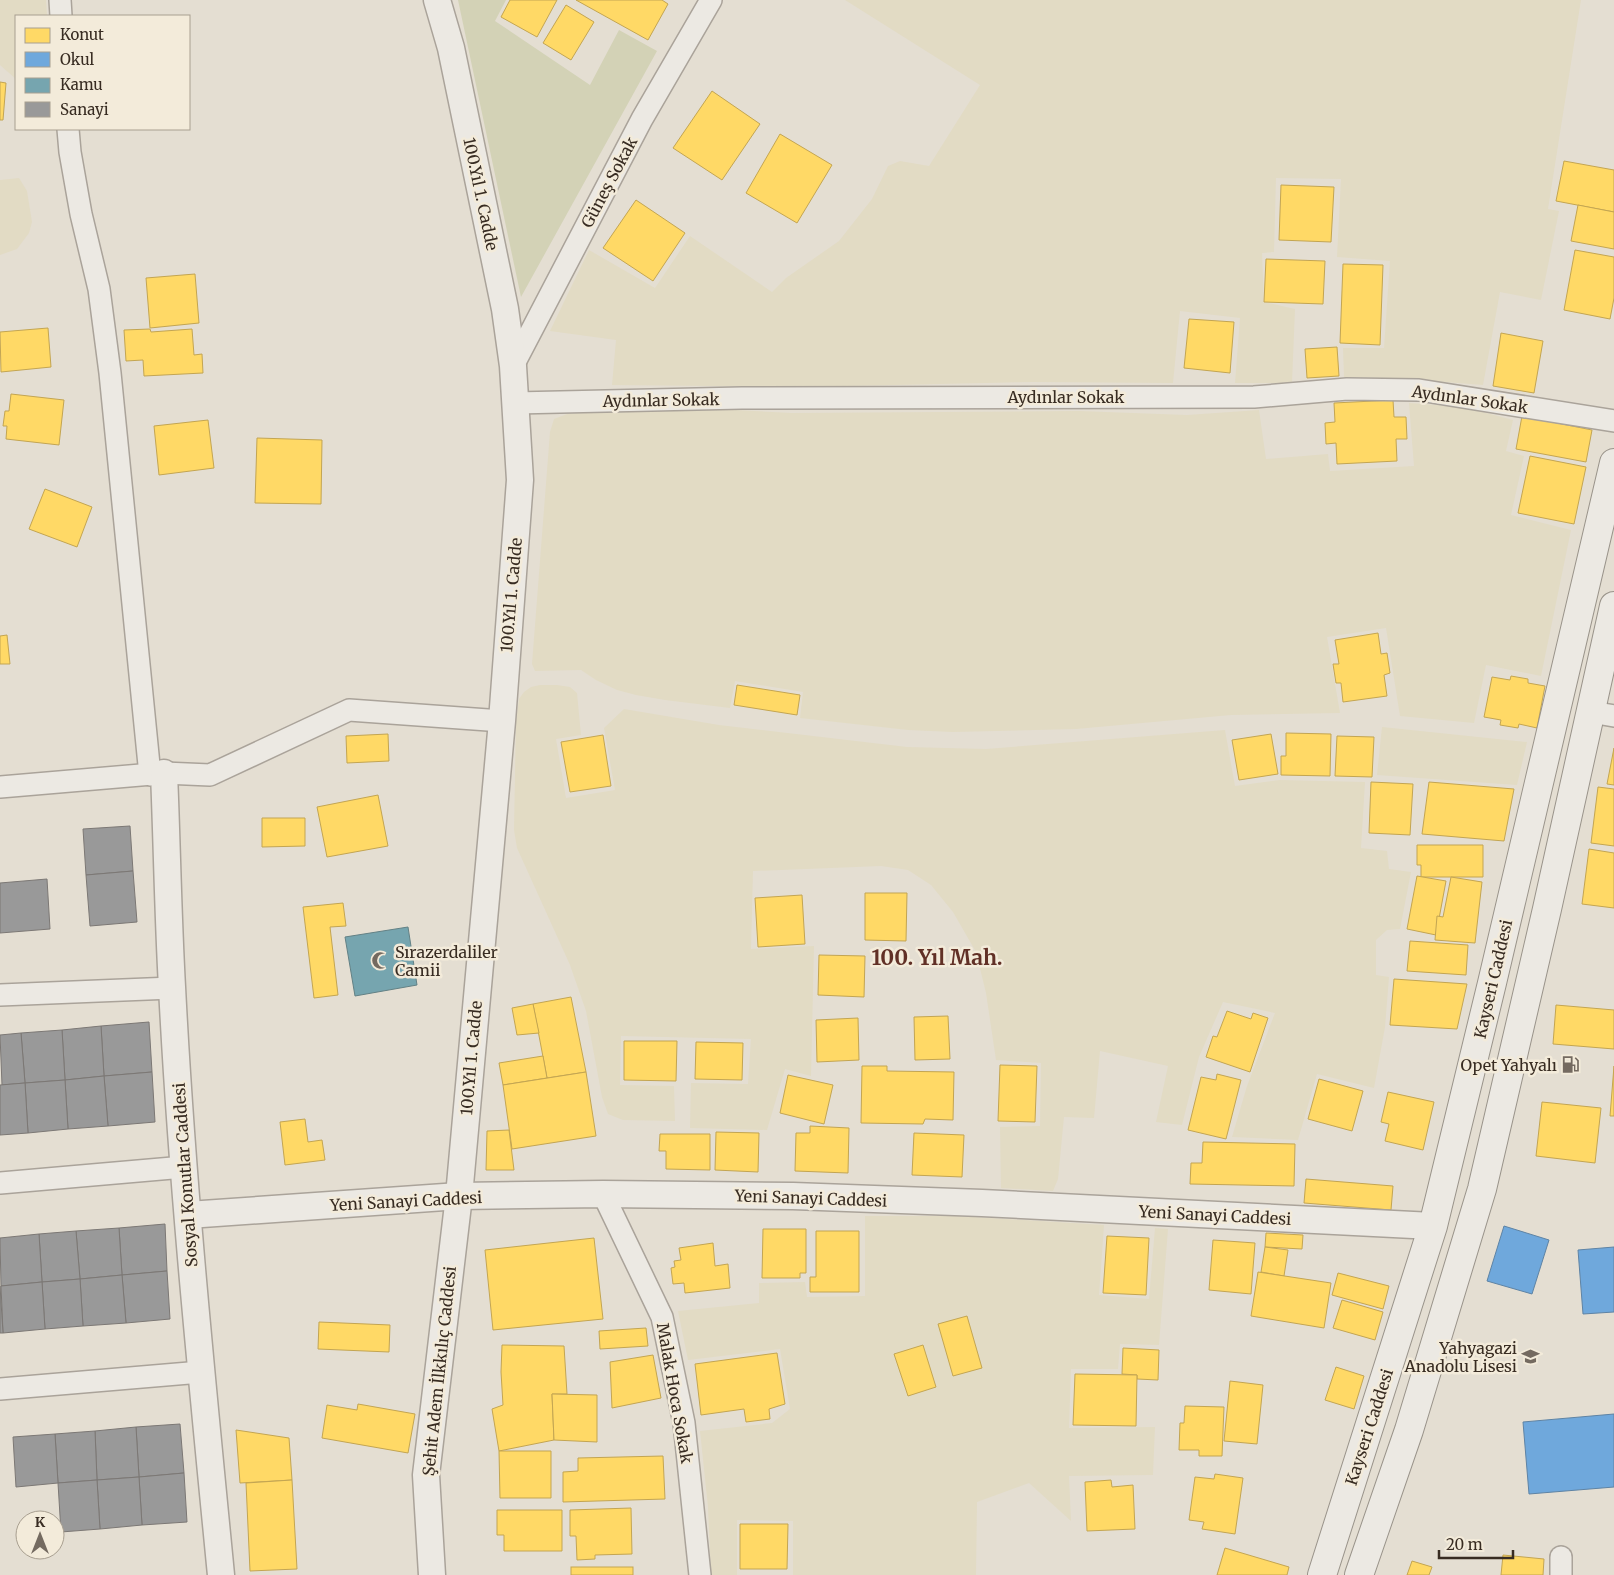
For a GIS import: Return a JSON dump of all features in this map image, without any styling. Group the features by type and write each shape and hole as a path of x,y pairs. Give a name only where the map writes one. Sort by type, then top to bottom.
{"main road":[{"name":"Kayseri Caddesi","path":"1322,1575 1433,1226 1614,463"},
{"path":"1359,1575 1409,1430 1482,1188 1602,714 1614,606"}],"street":[{"path":"60,0 61,15"},
{"name":"100.Yıl 1. Cadde","path":"437,0 451,48 506,309 513,366 520,480 502,721 459,1196"},
{"name":"Güneş Sokak","path":"513,366 642,119 711,0"},
{"path":"68,130 81,214 100,289 157,774"},
{"name":"Aydınlar Sokak","path":"515,403 742,398 1254,396 1347,389 1419,390 1614,421"},
{"path":"0,787 157,774 210,775 349,710 502,721"},
{"name":"Sosyal Konutlar Caddesi","path":"157,774 184,1167 201,1372 221,1575"},
{"path":"0,995 172,988"},
{"path":"0,1183 184,1167"},
{"name":"Yeni Sanayi Caddesi","path":"188,1215 459,1196 603,1194 793,1196 982,1203 1433,1226"},
{"name":"Malak Hoca Sokak","path":"603,1194 662,1317 684,1423 700,1575"},
{"name":"Şehit Adem İlkkılıç Caddesi","path":"432,1575 426,1474 459,1196"},
{"path":"0,1390 201,1372"}],"shaded area":[{"path":"0,0 46,0 47,15 15,15 15,78 0,65"},
{"path":"845,0 1581,0 1548,209 1559,211 1541,300 1500,292 1483,385 1407,379 1344,377 1343,348 1384,348 1390,261 1337,257 1341,179 1276,178 1274,252 1262,253 1264,302 1295,309 1292,383 1235,383 1240,318 1180,311 1173,383 1033,382 804,387 612,385 616,340 550,331 589,250 655,288 690,236 772,292 786,278 839,241 872,199 888,166 900,161 929,166 980,85"},
{"path":"19,178 27,191 32,222 29,233 17,249 0,255 0,180"},
{"path":"1409,403 1452,406 1513,420 1506,451 1524,456 1511,515 1571,530 1541,676 1486,665 1474,723 1400,716 1386,628 1327,637 1340,713 1231,715 1076,729 953,732 908,730 800,718 803,692 735,681 730,708 636,695 617,690 581,670 535,671 532,664 550,432 554,419 570,413 697,408 792,413 1079,411 1187,415 1259,410 1266,459 1328,454 1330,471 1414,466"},
{"path":"540,685 570,687 577,693 581,735 556,739 566,798 615,790 604,728 624,709 719,725 907,747 986,749 1225,730 1235,786 1280,780 1365,782 1361,848 1387,851 1389,869 1411,872 1400,929 1387,930 1376,940 1376,975 1389,977 1385,1027 1374,1088 1317,1074 1298,1140 1232,1137 1247,1086 1275,1013 1223,1002 1199,1057 1182,1125 1156,1122 1168,1066 1100,1051 1094,1118 1064,1117 1058,1179 1053,1191 1001,1188 1000,1127 1040,1126 1041,1063 996,1060 986,993 976,952 953,912 931,885 908,870 881,866 753,871 751,949 814,946 811,1076 785,1069 767,1130 690,1128 691,1083 748,1084 751,1039 621,1036 620,1085 674,1086 675,1121 623,1120 608,1114 602,1097 586,1011 570,965 517,848 514,830 516,721 519,699 531,687"},
{"path":"1382,727 1527,742 1517,785 1377,775"},
{"path":"865,1216 957,1216 1104,1225 1099,1295 1149,1299 1155,1228 1168,1229 1159,1345 1120,1344 1118,1369 1071,1369 1069,1428 1155,1427 1153,1475 1069,1476 1071,1521 1029,1483 977,1502 976,1575 793,1575 793,1521 737,1520 737,1575 711,1575 708,1507 700,1431 772,1423 790,1409 780,1349 688,1360 678,1311 759,1303 759,1283 805,1282 807,1297 865,1296"}],"green space":[{"path":"458,0 506,0 495,21 590,85 619,30 657,51 521,297"}],"building: Konut":[{"path":"510,0 557,0 537,37 501,17"},
{"path":"576,0 662,0 668,4 648,40"},
{"path":"566,5 594,22 571,60 543,43"},
{"path":"0,82 6,83 3,120 0,120"},
{"path":"712,91 760,124 722,180 673,148"},
{"path":"780,134 832,165 797,223 746,193"},
{"path":"1564,161 1614,170 1614,212 1556,201"},
{"path":"1281,185 1334,187 1331,242 1279,240"},
{"path":"636,200 685,233 653,281 603,248"},
{"path":"1578,205 1614,212 1614,249 1571,241"},
{"path":"1575,250 1614,257 1614,298 1610,319 1564,310"},
{"path":"1266,259 1325,261 1323,304 1264,302"},
{"path":"1343,264 1383,265 1380,345 1340,343"},
{"path":"195,274 199,323 150,328 146,278"},
{"path":"1189,319 1234,322 1230,373 1184,368"},
{"path":"48,328 51,367 1,372 0,332"},
{"path":"150,329 151,332 192,329 194,355 202,354 203,373 144,376 143,360 126,361 124,330"},
{"path":"1501,333 1543,341 1534,393 1493,386"},
{"path":"1337,347 1339,376 1307,378 1305,349"},
{"path":"11,394 64,400 59,445 6,439 7,426 3,426 5,411 9,411"},
{"path":"1393,400 1394,417 1406,417 1407,439 1396,439 1397,461 1337,464 1336,443 1326,444 1325,423 1335,422 1334,403"},
{"path":"1522,416 1592,430 1586,462 1516,449"},
{"path":"208,420 214,468 159,475 154,426"},
{"path":"257,438 322,440 321,504 255,503"},
{"path":"1530,456 1586,467 1574,524 1518,513"},
{"path":"45,489 92,507 77,547 29,529"},
{"path":"1378,633 1381,654 1387,653 1390,673 1384,675 1387,696 1343,702 1341,683 1336,683 1333,664 1339,664 1335,640"},
{"path":"7,635 10,664 0,664 0,636"},
{"path":"1511,676 1528,679 1528,683 1545,686 1537,728 1519,724 1518,728 1500,725 1501,720 1484,717 1492,677 1510,680"},
{"path":"737,685 800,695 797,715 734,705"},
{"path":"1286,733 1331,734 1330,776 1281,775 1281,756 1286,756"},
{"path":"388,734 389,761 347,763 346,736"},
{"path":"1271,734 1278,774 1239,780 1232,740"},
{"path":"603,735 611,786 570,792 561,742"},
{"path":"1337,736 1374,737 1372,777 1335,776"},
{"path":"1614,748 1614,785 1607,784"},
{"path":"1371,782 1413,784 1410,835 1369,833"},
{"path":"1429,782 1514,789 1504,841 1422,834"},
{"path":"1598,787 1614,789 1614,846 1591,843"},
{"path":"378,795 388,846 327,857 317,807"},
{"path":"262,818 305,818 305,846 262,847"},
{"path":"1417,845 1483,845 1483,877 1421,877 1421,865 1417,865"},
{"path":"1589,849 1614,853 1614,908 1582,904"},
{"path":"1417,876 1446,881 1436,935 1407,929"},
{"path":"1451,877 1482,882 1475,943 1435,940 1437,916 1443,917"},
{"path":"865,893 907,893 906,941 865,940"},
{"path":"802,895 805,944 758,947 755,898"},
{"path":"343,903 346,926 330,927 338,995 314,998 303,907"},
{"path":"1410,941 1468,945 1466,975 1407,971"},
{"path":"819,955 865,956 864,997 818,995"},
{"path":"1394,979 1467,984 1457,1029 1390,1025"},
{"path":"571,997 586,1072 547,1078 533,1004"},
{"path":"533,1004 539,1033 517,1035 512,1008"},
{"path":"1556,1005 1614,1010 1614,1049 1553,1044"},
{"path":"1227,1011 1251,1019 1253,1013 1268,1018 1250,1072 1206,1057 1213,1036 1217,1037"},
{"path":"948,1016 950,1059 915,1060 914,1017"},
{"path":"858,1018 859,1060 817,1062 816,1020"},
{"path":"624,1041 677,1041 676,1081 624,1080"},
{"path":"696,1042 743,1043 742,1080 695,1079"},
{"path":"543,1056 547,1078 503,1085 499,1063"},
{"path":"1000,1065 1037,1066 1035,1122 998,1121"},
{"path":"862,1066 887,1066 887,1071 954,1072 953,1120 925,1119 923,1124 861,1123"},
{"path":"1614,1066 1614,1116 1610,1116"},
{"path":"586,1072 596,1136 512,1149 503,1085"},
{"path":"1217,1074 1241,1080 1226,1139 1188,1130 1201,1077 1216,1080"},
{"path":"788,1075 833,1085 824,1124 780,1113"},
{"path":"1319,1079 1363,1091 1352,1131 1308,1119"},
{"path":"1388,1092 1434,1102 1423,1150 1385,1141 1389,1124 1381,1122"},
{"path":"1542,1102 1601,1108 1595,1163 1536,1156"},
{"path":"305,1119 308,1142 322,1140 325,1160 285,1165 280,1122"},
{"path":"810,1126 849,1128 848,1173 795,1171 796,1133 810,1133"},
{"path":"509,1130 514,1170 486,1170 487,1131"},
{"path":"716,1132 759,1133 758,1172 715,1170"},
{"path":"914,1133 964,1135 962,1177 912,1175"},
{"path":"660,1134 710,1134 710,1170 666,1169 666,1151 659,1151"},
{"path":"1203,1142 1295,1144 1294,1186 1190,1184 1191,1163 1202,1163"},
{"path":"1306,1179 1393,1186 1391,1210 1304,1203"},
{"path":"763,1229 806,1229 806,1273 800,1273 800,1278 762,1278"},
{"path":"816,1231 859,1231 859,1292 810,1292 810,1277 816,1277"},
{"path":"1266,1233 1303,1235 1302,1249 1265,1247"},
{"path":"1107,1236 1149,1238 1146,1295 1103,1293"},
{"path":"594,1238 603,1319 493,1330 485,1250"},
{"path":"1213,1240 1255,1243 1251,1294 1209,1290"},
{"path":"713,1243 715,1266 728,1264 730,1288 685,1293 684,1283 673,1284 671,1268 675,1267 674,1261 681,1260 679,1248"},
{"path":"1265,1247 1288,1250 1284,1276 1261,1272"},
{"path":"1258,1272 1331,1283 1324,1328 1251,1316"},
{"path":"1338,1273 1389,1286 1383,1309 1332,1295"},
{"path":"1342,1300 1383,1312 1375,1340 1333,1328"},
{"path":"967,1316 982,1368 953,1376 938,1324"},
{"path":"319,1322 390,1325 389,1352 318,1349"},
{"path":"646,1328 648,1346 600,1349 599,1331"},
{"path":"502,1345 564,1346 567,1394 552,1394 554,1440 499,1451 492,1409 503,1405"},
{"path":"923,1345 936,1387 908,1396 894,1354"},
{"path":"1123,1348 1159,1350 1158,1380 1137,1379 1137,1375 1122,1374"},
{"path":"777,1353 785,1404 769,1409 770,1419 746,1422 744,1409 701,1415 695,1364"},
{"path":"653,1355 661,1398 612,1408 610,1362"},
{"path":"1336,1367 1364,1376 1354,1409 1325,1400"},
{"path":"1075,1374 1137,1375 1136,1426 1073,1425"},
{"path":"1230,1381 1263,1385 1257,1444 1224,1441"},
{"path":"552,1394 597,1395 597,1442 554,1440"},
{"path":"358,1404 415,1414 408,1453 322,1438 327,1405 357,1410"},
{"path":"1185,1406 1224,1407 1222,1456 1199,1456 1199,1450 1179,1450 1180,1423 1184,1423"},
{"path":"236,1430 289,1438 292,1480 240,1483"},
{"path":"499,1451 551,1451 551,1498 500,1498"},
{"path":"663,1456 665,1499 563,1502 563,1472 578,1471 578,1458"},
{"path":"1215,1474 1243,1478 1235,1534 1202,1529 1204,1522 1189,1520 1195,1477 1214,1479"},
{"path":"292,1480 297,1569 250,1571 246,1483"},
{"path":"1111,1480 1112,1487 1133,1485 1135,1529 1087,1531 1085,1482"},
{"path":"631,1508 632,1554 595,1555 595,1559 577,1560 576,1536 570,1536 570,1510"},
{"path":"497,1510 562,1510 562,1551 504,1551 504,1535 497,1535"},
{"path":"740,1524 788,1524 787,1569 740,1569"},
{"path":"1225,1548 1289,1567 1287,1575 1217,1575"},
{"path":"1503,1555 1544,1559 1543,1575 1501,1575"},
{"path":"1412,1561 1432,1567 1429,1575 1407,1575"},
{"path":"571,1567 633,1567 633,1575 571,1575"}],"building: Okul":[{"path":"1504,1226 1549,1240 1532,1294 1487,1281"},
{"path":"1614,1247 1614,1312 1583,1314 1578,1250"},
{"path":"1614,1414 1614,1487 1529,1494 1523,1422"}],"building: Kamu":[{"name":"Sırazerdaliler Camii","path":"408,927 417,985 355,996 345,937"}],"building: Sanayi":[{"path":"130,826 133,871 86,875 83,829"},
{"path":"133,871 137,922 90,926 86,875"},
{"path":"47,879 50,929 0,933 0,883"},
{"path":"149,1022 152,1072 104,1076 101,1026"},
{"path":"101,1026 104,1076 65,1080 62,1030"},
{"path":"62,1030 65,1080 25,1083 21,1033"},
{"path":"21,1033 25,1083 2,1085 0,1035"},
{"path":"152,1072 155,1122 108,1126 104,1076"},
{"path":"104,1076 108,1126 68,1129 65,1080"},
{"path":"65,1080 68,1129 28,1133 25,1083"},
{"path":"25,1083 28,1133 0,1135 0,1085"},
{"path":"165,1224 167,1271 122,1275 119,1228"},
{"path":"119,1228 122,1275 80,1279 76,1231"},
{"path":"76,1231 80,1279 42,1282 39,1234"},
{"path":"39,1234 42,1282 1,1286 0,1238"},
{"path":"167,1271 170,1319 126,1323 122,1275"},
{"path":"122,1275 126,1323 83,1326 80,1279"},
{"path":"80,1279 83,1326 45,1329 42,1282"},
{"path":"42,1282 45,1329 3,1333 1,1286"},
{"path":"0,1286 3,1333 0,1333"},
{"path":"180,1424 184,1473 139,1477 136,1427"},
{"path":"136,1427 139,1477 97,1480 95,1431"},
{"path":"95,1431 97,1480 58,1483 55,1434"},
{"path":"55,1434 58,1483 16,1487 13,1437"},
{"path":"184,1473 187,1522 142,1525 139,1477"},
{"path":"139,1477 142,1525 100,1529 97,1480"},
{"path":"97,1480 100,1529 65,1532 65,1510 60,1510 58,1483"}],"place":[{"name":"Sırazerdaliler Camii","path":"381,961"},
{"name":"Opet Yahyalı","path":"1571,1065"},
{"name":"Yahyagazi Anadolu Lisesi","path":"1531,1357"}],"district":[{"name":"100. Yıl Mah.","path":"937,957"}]}
